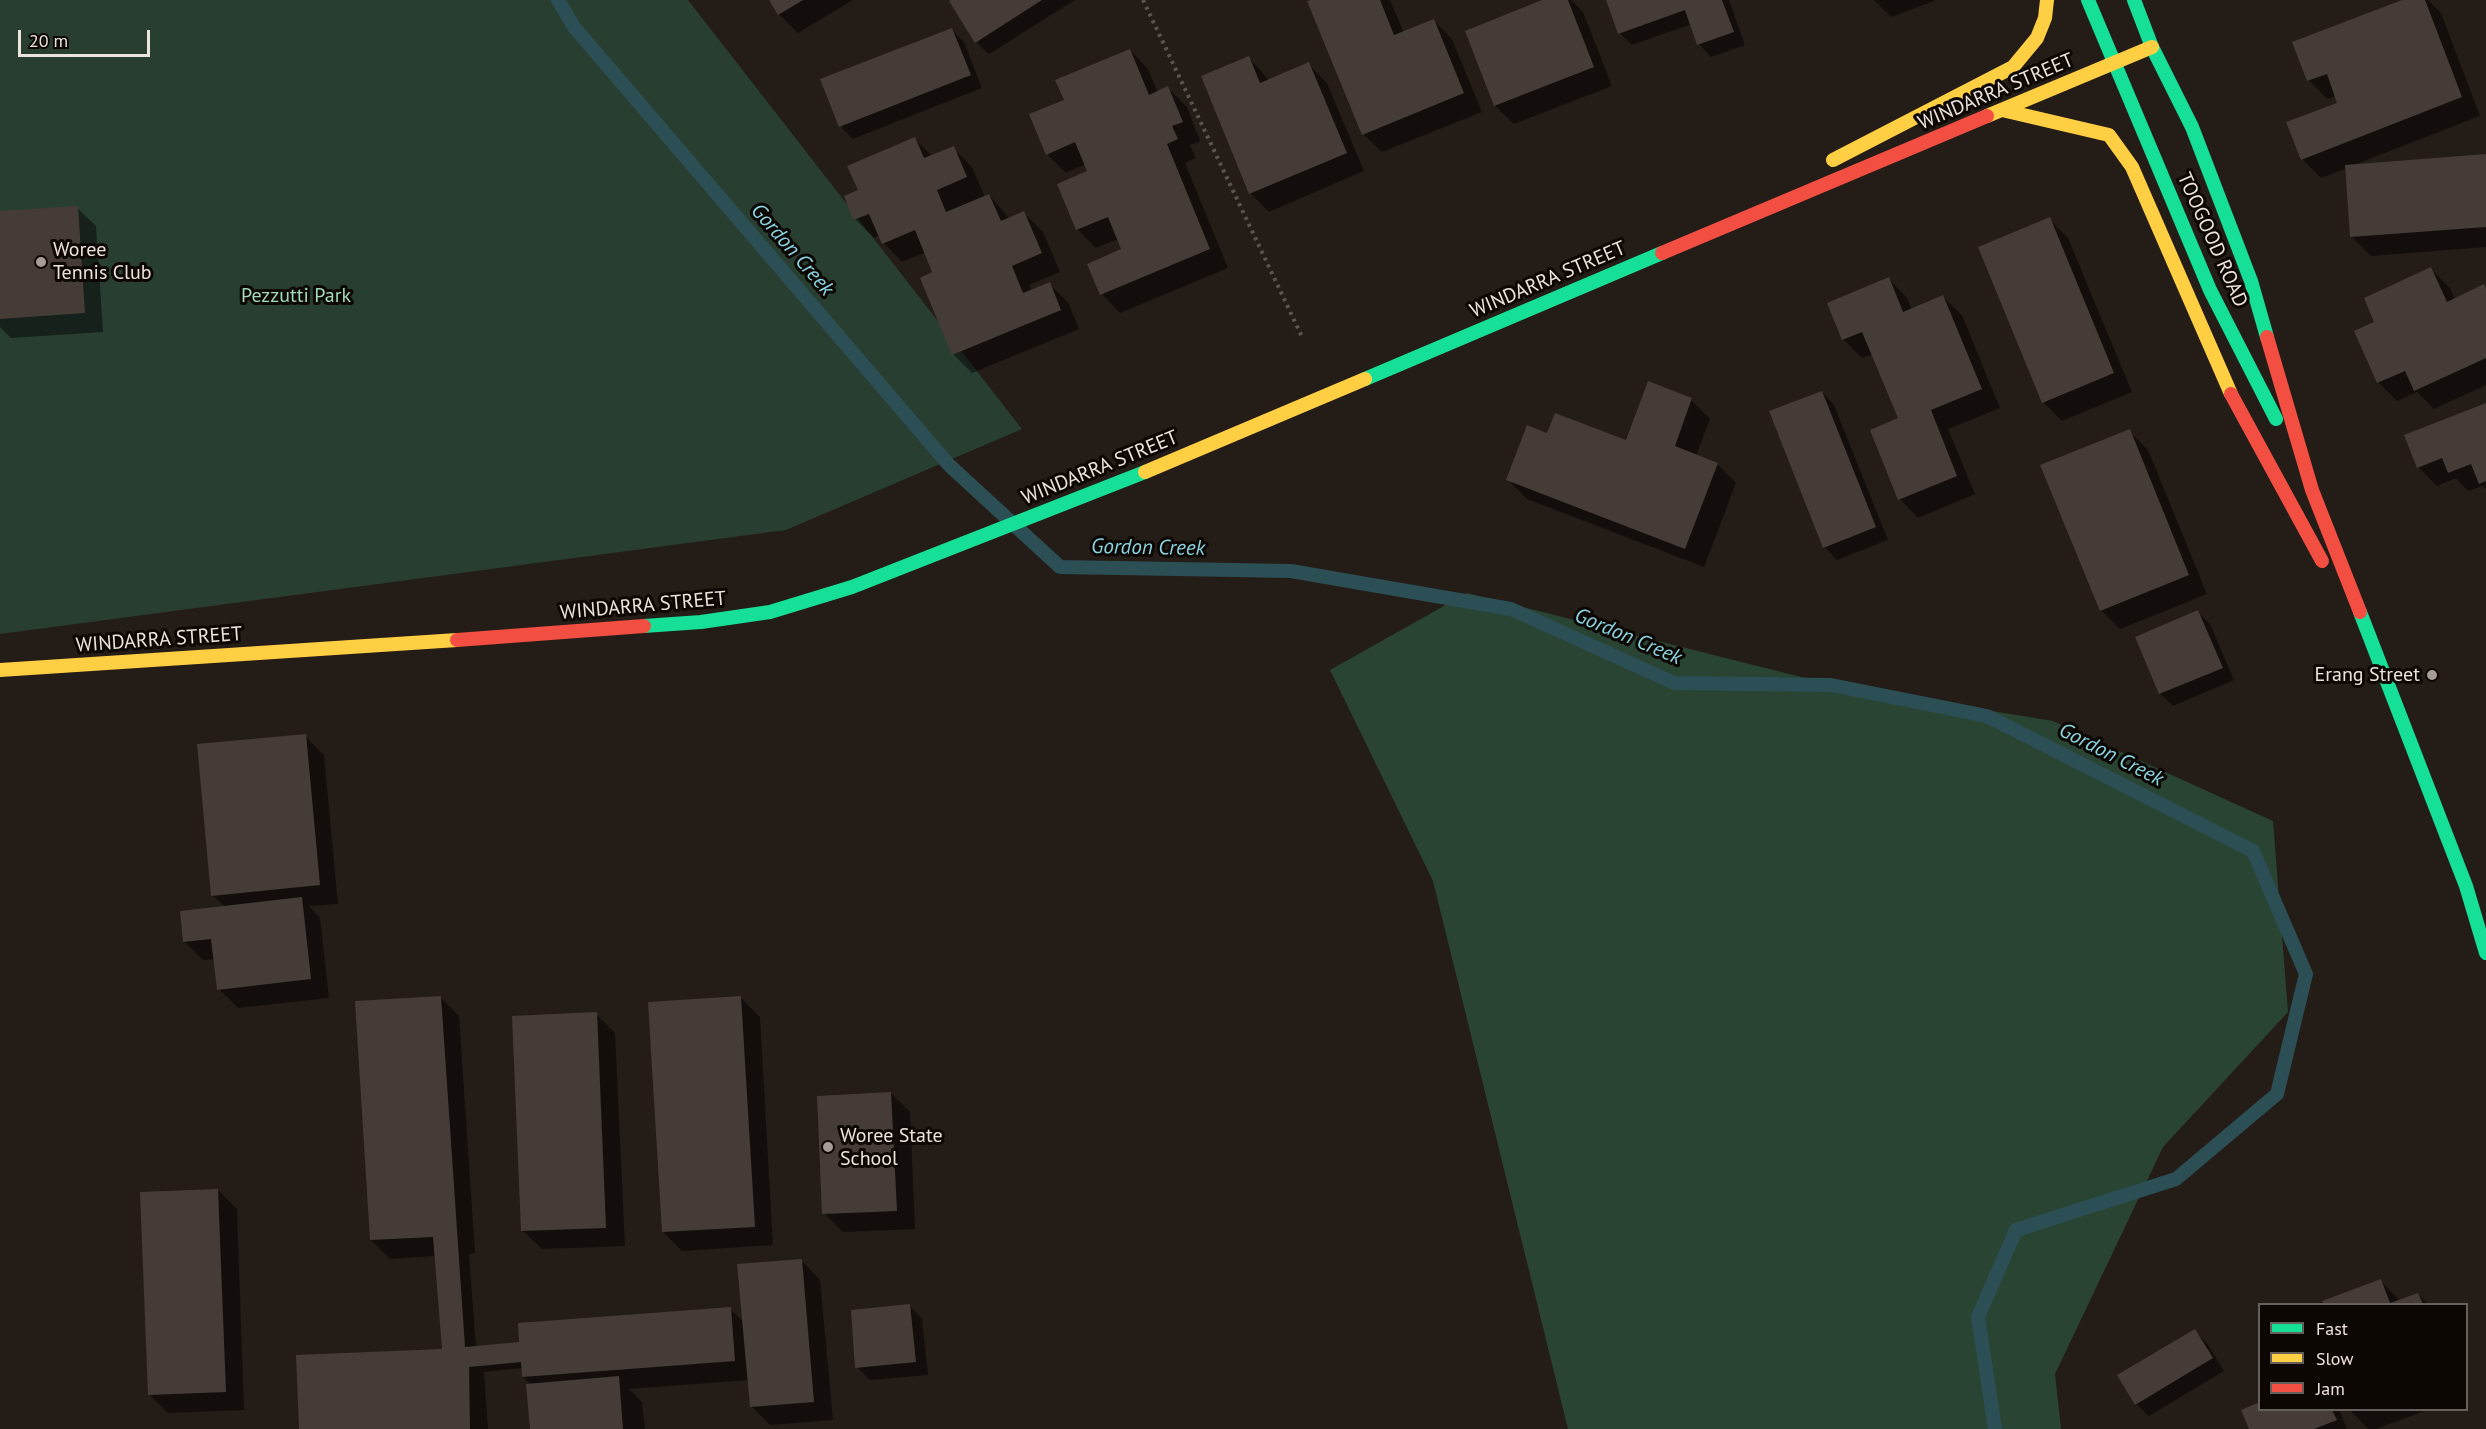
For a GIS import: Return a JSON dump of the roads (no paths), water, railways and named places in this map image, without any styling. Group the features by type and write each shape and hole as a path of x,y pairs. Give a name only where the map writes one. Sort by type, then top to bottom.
{"street":[{"path":"1825,164 2013,67 2037,38 2047,0"},
{"name":"TOOGOOD ROAD","path":"2088,0 2210,290 2312,490"},
{"name":"TOOGOOD ROAD","path":"2134,0 2152,47 2192,127 2251,281 2312,490 2466,886 2486,953"},
{"name":"WINDARRA STREET","path":"0,670 700,622 770,612 852,587 1108,487 2152,47"},
{"path":"2002,110 2109,135 2119,146 2132,167 2238,411 2382,667"},
{"path":"1557,297 1750,201"},
{"name":"TOOGOOD ROAD","path":"2466,886 2486,924"}],"waterway":[{"name":"Gordon Creek","path":"558,0 574,27 949,465 1060,567 1291,571 1511,609 1674,683 1831,685 1987,716 2253,851 2306,974 2277,1094 2176,1179 2016,1230 1978,1317 1995,1429"}],"place":[{"name":"Woree Tennis Club","path":"41,262"},
{"name":"Erang Street","path":"2432,675"},
{"name":"Woree State School","path":"828,1147"}],"park label":[{"name":"Pezzutti Park","path":"296,296"}]}
